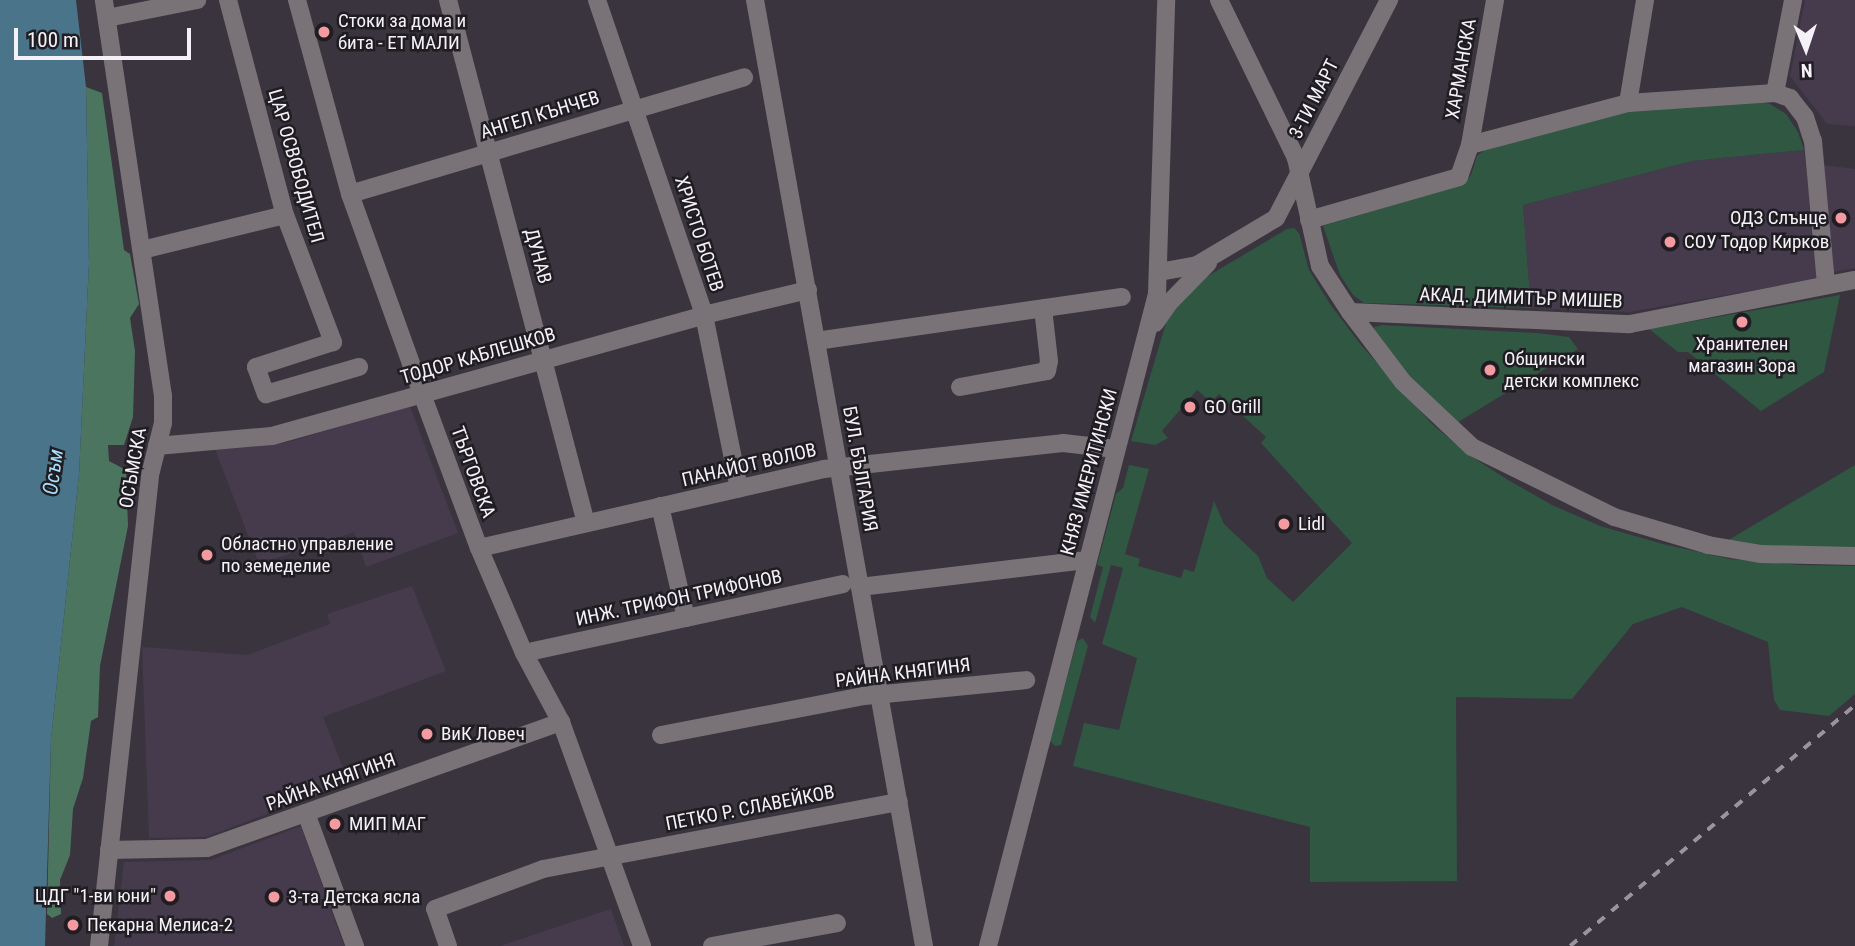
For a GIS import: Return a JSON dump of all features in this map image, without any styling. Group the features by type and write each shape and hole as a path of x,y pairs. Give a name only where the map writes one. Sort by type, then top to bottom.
{"street":[{"path":"106,9 197,0"},
{"name":"ЦАР ОСВОБОДИТЕЛ","path":"228,0 285,215 333,342 256,367 266,394 359,367"},
{"name":"ТЪРГОВСКА","path":"297,0 350,194 422,394 479,548 524,653 561,722 642,946"},
{"name":"ДУНАВ","path":"448,0 586,523"},
{"name":"ХРИСТО БОТЕВ","path":"597,0 704,315 739,488"},
{"name":"БУЛ. БЪЛГАРИЯ","path":"755,0 838,467 851,585 879,694 924,946"},
{"name":"КНЯЗ ИМЕРИТИНСКИ","path":"988,946 1157,294 1166,0"},
{"path":"1219,0 1300,172 1320,266 1350,312 1403,382 1472,447 1591,508 1722,547 1761,554 1855,556"},
{"name":"3-ТИ МАРТ","path":"1276,218 1389,0"},
{"name":"ХАРМАНСКА","path":"1470,145 1494,0"},
{"path":"1628,103 1645,0"},
{"path":"1775,93 1793,0"},
{"name":"ОСЪМСКА","path":"99,946 151,471 163,423 163,397 106,9"},
{"name":"АНГЕЛ КЪНЧЕВ","path":"350,194 744,77"},
{"path":"1310,220 1459,177 1470,145 1628,103 1775,93 1790,98 1805,117 1813,141 1826,285"},
{"path":"1159,272 1178,270 1215,256 1307,202"},
{"path":"142,250 285,215"},
{"path":"1147,337 1169,303 1215,256"},
{"name":"АКАД. ДИМИТЪР МИШЕВ","path":"1350,312 1630,324 1855,281"},
{"name":"ТОДОР КАБЛЕШКОВ","path":"157,446 272,436 704,315 808,290"},
{"path":"816,341 1122,297"},
{"path":"960,387 1047,370 1049,361 1043,308"},
{"name":"ПАНАЙОТ ВОЛОВ","path":"479,548 838,467 1063,443 1116,449"},
{"path":"660,506 686,618"},
{"name":"ИНЖ. ТРИФОН ТРИФОНОВ","path":"524,653 851,585 1087,560"},
{"name":"РАЙНА КНЯГИНЯ","path":"661,735 879,694 1026,680"},
{"name":"РАЙНА КНЯГИНЯ","path":"109,850 207,848 561,722"},
{"name":"ПЕТКО Р. СЛАВЕЙКОВ","path":"448,946 435,909 542,869 898,802"},
{"path":"306,813 355,946"},
{"path":"712,946 837,923"}],"shaded area":[{"path":"1805,0 1855,0 1855,126 1827,124 1790,76"},
{"name":"СОУ Тодор Кирков","path":"1804,150 1819,279 1629,312 1531,308 1523,205 1692,161"},
{"name":"ОДЗ Слънце","path":"1823,165 1855,169 1855,268 1833,272"},
{"path":"410,406 458,533 366,567 354,532 259,564 215,449 285,443"},
{"path":"412,586 446,671 323,717 349,783 206,837 149,838 142,647 247,655 330,624 327,614"},
{"path":"301,826 344,946 114,946 124,862 211,860"},
{"path":"611,909 624,946 500,946"}],"green space":[{"path":"86,87 102,93 124,250 130,254 139,304 130,318 135,351 133,417 124,445 108,445 109,461 126,470 128,526 100,666 98,717 91,721 83,778 73,809 70,855 60,880 61,914 52,918 47,914 51,739 79,474 89,263"},
{"path":"1751,100 1770,104 1786,114 1798,132 1804,150 1692,161 1523,205 1531,308 1364,303 1353,295 1340,275 1323,226 1464,184 1471,175 1477,156 1484,150 1628,109"},
{"path":"1294,228 1299,233 1309,270 1330,304 1361,345 1433,425 1469,455 1508,480 1552,505 1600,526 1663,544 1730,559 1855,566 1855,694 1829,716 1780,710 1774,700 1768,642 1682,607 1633,624 1572,699 1456,697 1457,881 1310,882 1310,827 1073,766 1084,723 1119,730 1137,658 1102,644 1123,568 1111,565 1095,623 1090,617 1103,567 1097,565 1116,494 1123,488 1129,465 1149,469 1125,554 1140,559 1138,566 1181,578 1184,569 1194,572 1214,501 1224,524 1258,556 1267,578 1293,602 1352,543 1261,443 1266,437 1219,394 1211,402 1197,390 1162,431 1168,438 1155,445 1131,441 1168,316 1208,276 1287,229"},
{"path":"1840,295 1824,372 1761,411 1688,352 1678,352 1649,329"},
{"path":"1382,325 1537,333 1569,337 1578,349 1458,422 1411,379 1375,334 1374,327"},
{"path":"1855,465 1855,551 1800,550 1725,542"},
{"path":"1083,638 1088,646 1061,745 1055,746 1050,741 1077,641"}],"water":[{"name":"Осъм","path":"0,0 76,0 86,87 89,263 79,474 51,739 45,946 0,946"}],"railway":[{"path":"1570,946 1855,705"}],"place":[{"name":"Стоки за дома и бита - ЕТ МАЛИ","path":"324,32"},
{"name":"ОДЗ Слънце","path":"1841,218"},
{"name":"СОУ Тодор Кирков","path":"1670,242"},
{"name":"Хранителен магазин Зора","path":"1742,322"},
{"name":"Общински детски комплекс","path":"1490,370"},
{"name":"GO Grill","path":"1190,407"},
{"name":"Lidl","path":"1284,524"},
{"name":"Областно управление по земеделие","path":"207,555"},
{"name":"ВиК Ловеч","path":"427,734"},
{"name":"МИП МАГ","path":"335,824"},
{"name":"ЦДГ \"1-ви юни\"","path":"170,896"},
{"name":"3-та Детска ясла","path":"274,897"},
{"name":"Пекарна Мелиса-2","path":"73,925"}]}
